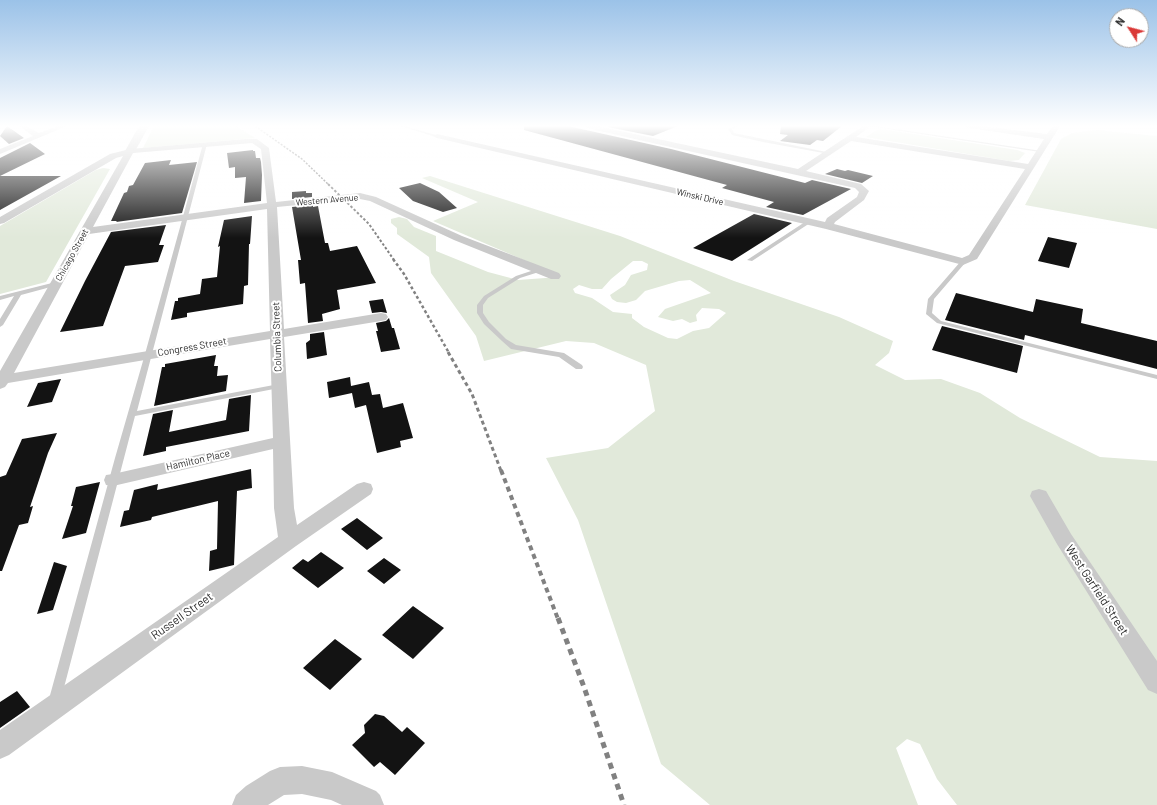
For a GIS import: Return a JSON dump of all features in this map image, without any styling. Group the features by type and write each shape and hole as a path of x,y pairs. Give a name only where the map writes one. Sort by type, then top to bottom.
{"street":[{"path":"0,221 100,164"},
{"name":"Chicago Street","path":"1,382 123,164"},
{"name":"Columbia Street","path":"267,164 272,205 284,508 289,540"},
{"name":"Winski Drive","path":"556,164 828,226 963,262"},
{"path":"759,164 858,186 864,191 861,198 832,220 828,226"},
{"path":"799,172 812,164"},
{"path":"1009,164 1030,167"},
{"path":"963,262 973,257 1032,164"},
{"name":"Western Avenue","path":"85,231 272,205 360,196 373,199 458,238 555,276"},
{"name":"Congress Street","path":"1,382 149,354 382,317"},
{"name":"Hamilton Place","path":"113,480 282,441"},
{"name":"Russell Street","path":"0,746 289,540 364,489"},
{"name":"West Garfield Street","path":"1039,496 1064,539 1157,682"},
{"path":"246,805 256,796 280,781 302,780 332,786 366,801 370,805"}],"lane":[{"path":"53,708 113,480 187,217 200,164"},
{"path":"750,260 808,222"},
{"path":"963,262 931,299 929,314 939,322 1157,377"},
{"path":"540,270 518,277 486,297 480,304 480,313 486,323 514,347 561,355 579,367"},
{"path":"0,298 56,284"},
{"path":"0,325 19,293"},
{"path":"132,414 279,386"}],"green space":[{"path":"1048,164 1157,164 1157,229 1025,205"},
{"path":"103,168 110,169 46,282 0,294 0,226 96,170"},
{"path":"430,176 620,236 734,281 839,317 893,341 889,353 875,365 905,380 941,379 980,393 1020,418 1100,457 1157,461 1157,805 957,805 937,779 920,744 907,739 896,748 918,805 710,805 661,764 578,520 546,458 608,448 655,411 646,365 594,343 566,341 484,361 476,336 431,273 429,257 397,234 397,228 391,223 391,219 399,217 407,219 414,227 436,236 436,251 488,272 518,280 559,277 554,273 433,221 478,202 422,178","holes":["633,261 642,261 648,264 647,270 631,275 625,285 610,295 612,299 617,302 626,303 636,300 645,291 679,281 690,280 711,293 665,309 658,317 673,321 682,319 690,323 697,321 696,315 702,308 719,309 726,313 709,328 693,331 677,339 668,338 644,327 632,318 632,314 613,312 592,298 575,293 573,289 579,285 592,289 602,289 611,279"]}],"building":[{"path":"0,164 25,164 0,176"},
{"path":"145,164 170,164 169,165 197,164 182,213 116,222 117,221 111,221 124,193 127,192 129,186 133,185"},
{"path":"228,164 261,164 261,201 244,203 246,177 235,178 235,167 229,168"},
{"path":"648,164 728,164 805,183 812,180 851,189 803,215 766,207 774,202 722,188 727,185"},
{"path":"837,169 873,176 862,183 825,174"},
{"path":"0,176 53,176 61,176 0,210"},
{"path":"420,183 439,192 457,208 443,212 413,201 399,188"},
{"path":"306,191 306,193 312,193 312,197 292,199 292,192"},
{"path":"313,205 313,207 318,206 325,243 328,243 330,251 357,246 376,283 337,290 340,309 322,314 323,321 308,323 305,283 300,284 298,260 301,260 292,207"},
{"path":"754,214 792,223 732,261 693,248"},
{"path":"252,216 249,244 248,285 244,286 243,304 187,313 187,317 171,320 175,301 178,301 178,298 200,294 202,279 217,277 220,246 218,247 224,220"},
{"path":"166,225 159,245 164,245 158,262 125,266 103,326 60,332 111,232"},
{"path":"1048,237 1077,243 1069,268 1038,261"},
{"path":"956,293 1033,312 1036,299 1083,309 1081,323 1157,341 1157,369 1025,335 1024,340 945,320"},
{"path":"383,299 387,313 372,313 369,301"},
{"path":"389,318 392,328 394,328 400,349 381,352 376,331 378,331 376,323 386,321"},
{"path":"942,326 1023,346 1017,373 932,350"},
{"path":"324,332 327,355 307,359 306,343 310,340 310,334"},
{"path":"216,355 214,366 218,366 217,376 228,375 226,391 154,406 162,367 165,367 165,364"},
{"path":"350,377 351,386 369,382 372,395 380,394 383,408 403,403 413,438 400,441 401,447 377,453 366,405 355,408 352,393 329,398 327,382"},
{"path":"61,379 52,402 27,407 38,383"},
{"path":"251,395 249,431 166,447 166,451 143,456 153,414 173,410 169,432 226,420 229,399"},
{"path":"57,433 48,453 30,507 33,506 28,523 19,525 2,571 0,571 0,477 6,475 22,439"},
{"path":"251,469 252,488 237,491 234,565 209,571 210,551 217,549 218,501 152,517 151,520 120,527 124,511 129,510 134,490 158,484 157,490"},
{"path":"100,482 86,533 62,539 73,506 71,506 76,487"},
{"path":"357,518 383,538 367,550 341,529"},
{"path":"321,552 344,568 318,588 292,568 303,559 308,562"},
{"path":"384,558 401,570 384,584 367,571"},
{"path":"54,562 67,566 53,610 37,614"},
{"path":"413,606 444,628 413,659 382,635"},
{"path":"335,639 362,659 330,690 303,668"},
{"path":"17,691 30,707 0,728 0,702"},
{"path":"375,714 384,716 402,732 407,727 425,743 395,775 380,762 374,767 352,745 365,733 364,725"}],"railway":[{"path":"307,164 329,185"},
{"path":"328,184 369,224 394,260"},
{"path":"393,259 404,274 449,353"},
{"path":"448,352 472,394 501,471"},
{"path":"501,470 558,619"},
{"path":"558,618 584,687 624,805"}]}
